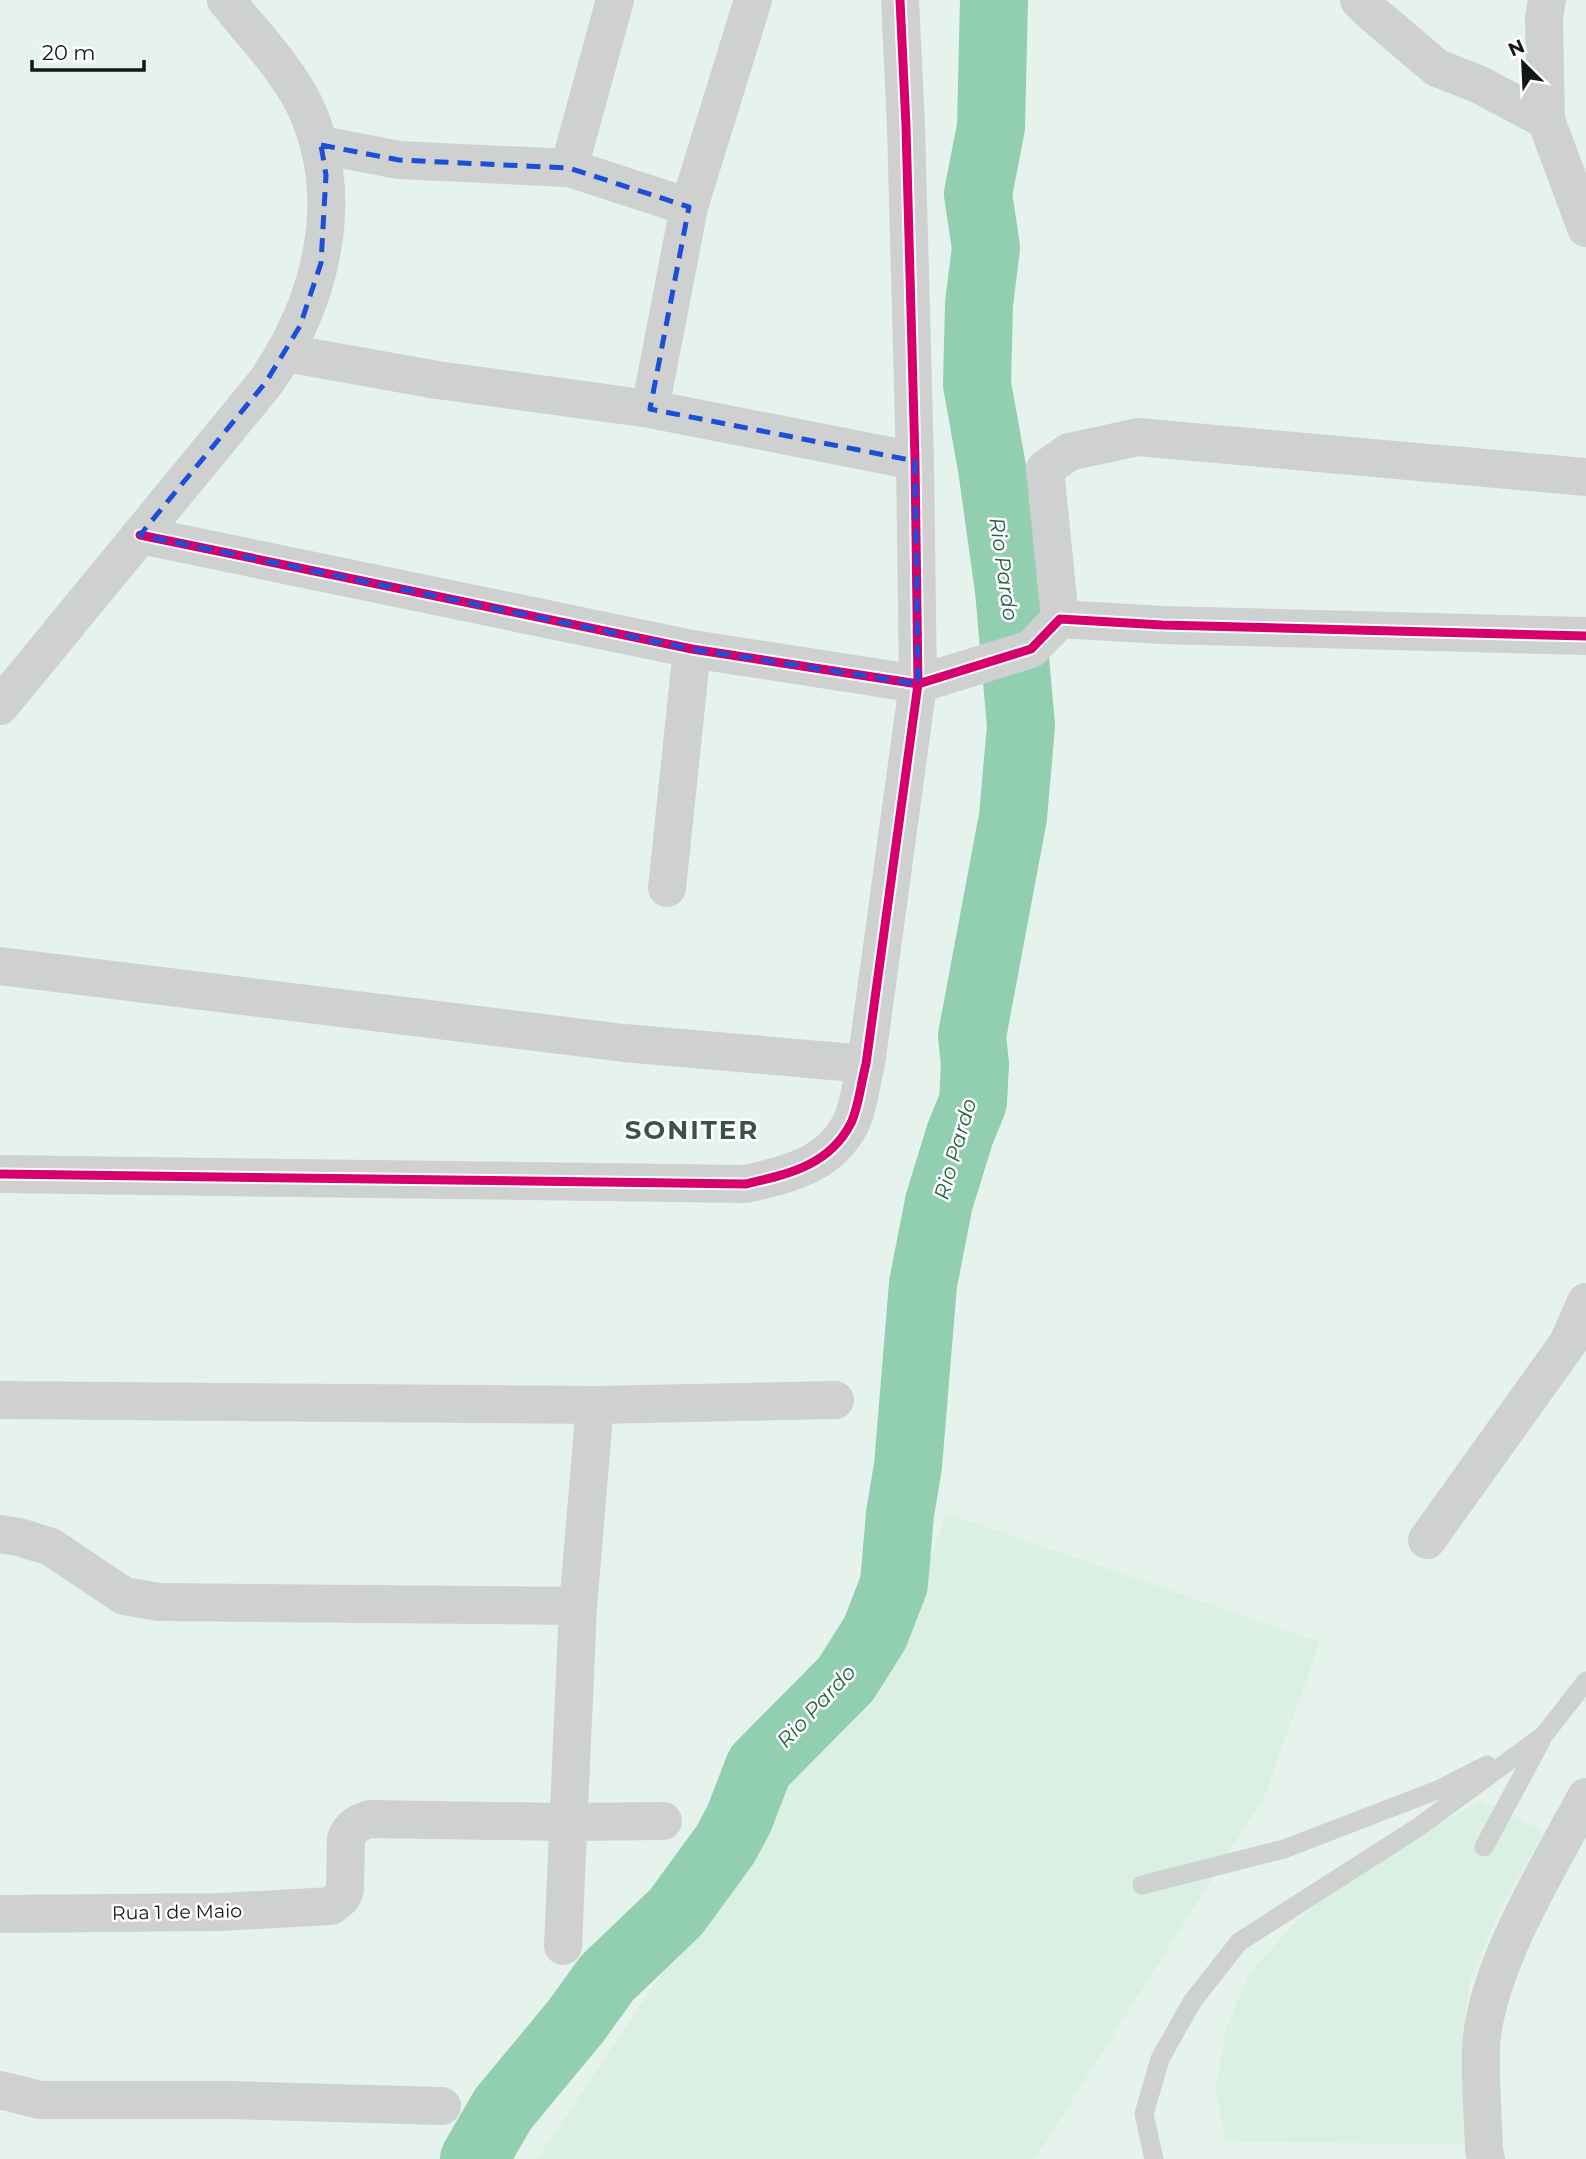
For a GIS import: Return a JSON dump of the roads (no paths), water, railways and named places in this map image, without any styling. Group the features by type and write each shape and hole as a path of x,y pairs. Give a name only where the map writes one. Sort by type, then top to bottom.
{"street":[{"path":"0,706 267,383 286,353 304,316 321,264 326,175 321,145 304,105 282,69 226,0"},
{"path":"650,409 689,207 753,0"},
{"path":"0,1174 746,1184 794,1172 827,1154 851,1122 866,1064 918,684 915,461 900,0"},
{"path":"1359,0 1437,68 1478,84 1546,120"},
{"path":"1547,0 1544,18 1546,120 1586,228"},
{"path":"569,168 604,6"},
{"path":"321,145 399,160 569,168 689,207"},
{"path":"286,353 437,380 650,409 915,461"},
{"path":"1060,619 1045,470 1069,452 1138,437 1586,477"},
{"path":"140,535 692,649 918,684 1031,649 1060,619 1162,625 1586,636"},
{"path":"667,888 692,649"},
{"path":"0,967 624,1043 866,1064"},
{"path":"1427,1540 1568,1343 1586,1302"},
{"path":"0,1400 594,1405 835,1399"},
{"path":"563,1945 578,1606 594,1405"},
{"path":"0,1534 51,1547 124,1595 159,1602 578,1606"},
{"path":"1486,2159 1481,2046 1492,1992 1512,1939 1586,1797"},
{"name":"Rua 1 de Maio","path":"0,1914 221,1912 321,1908 338,1902 345,1889 346,1838 349,1831 363,1821 378,1818 567,1822"},
{"path":"567,1822 663,1821"},
{"path":"0,2090 40,2100 230,2100 442,2106"}],"lane":[{"path":"1484,1847 1544,1735 1586,1681"},
{"path":"1142,1885 1284,1849 1440,1789 1544,1735"},
{"path":"1154,2159 1144,2114 1160,2059 1192,2002 1239,1942 1420,1826 1544,1735"}],"waterway":[{"name":"Rio Pardo","path":"474,2159 503,2109 576,2021 607,1978 676,1912 725,1845 739,1819 759,1767 846,1679 875,1633 894,1584 900,1514 908,1466 923,1284 939,1202 973,1102 975,1064 972,1036 1013,817 1021,726 1009,590 977,384 979,304 986,248 978,194 991,127 994,0"}],"district":[{"name":"SONITER","path":"692,1130"}]}
